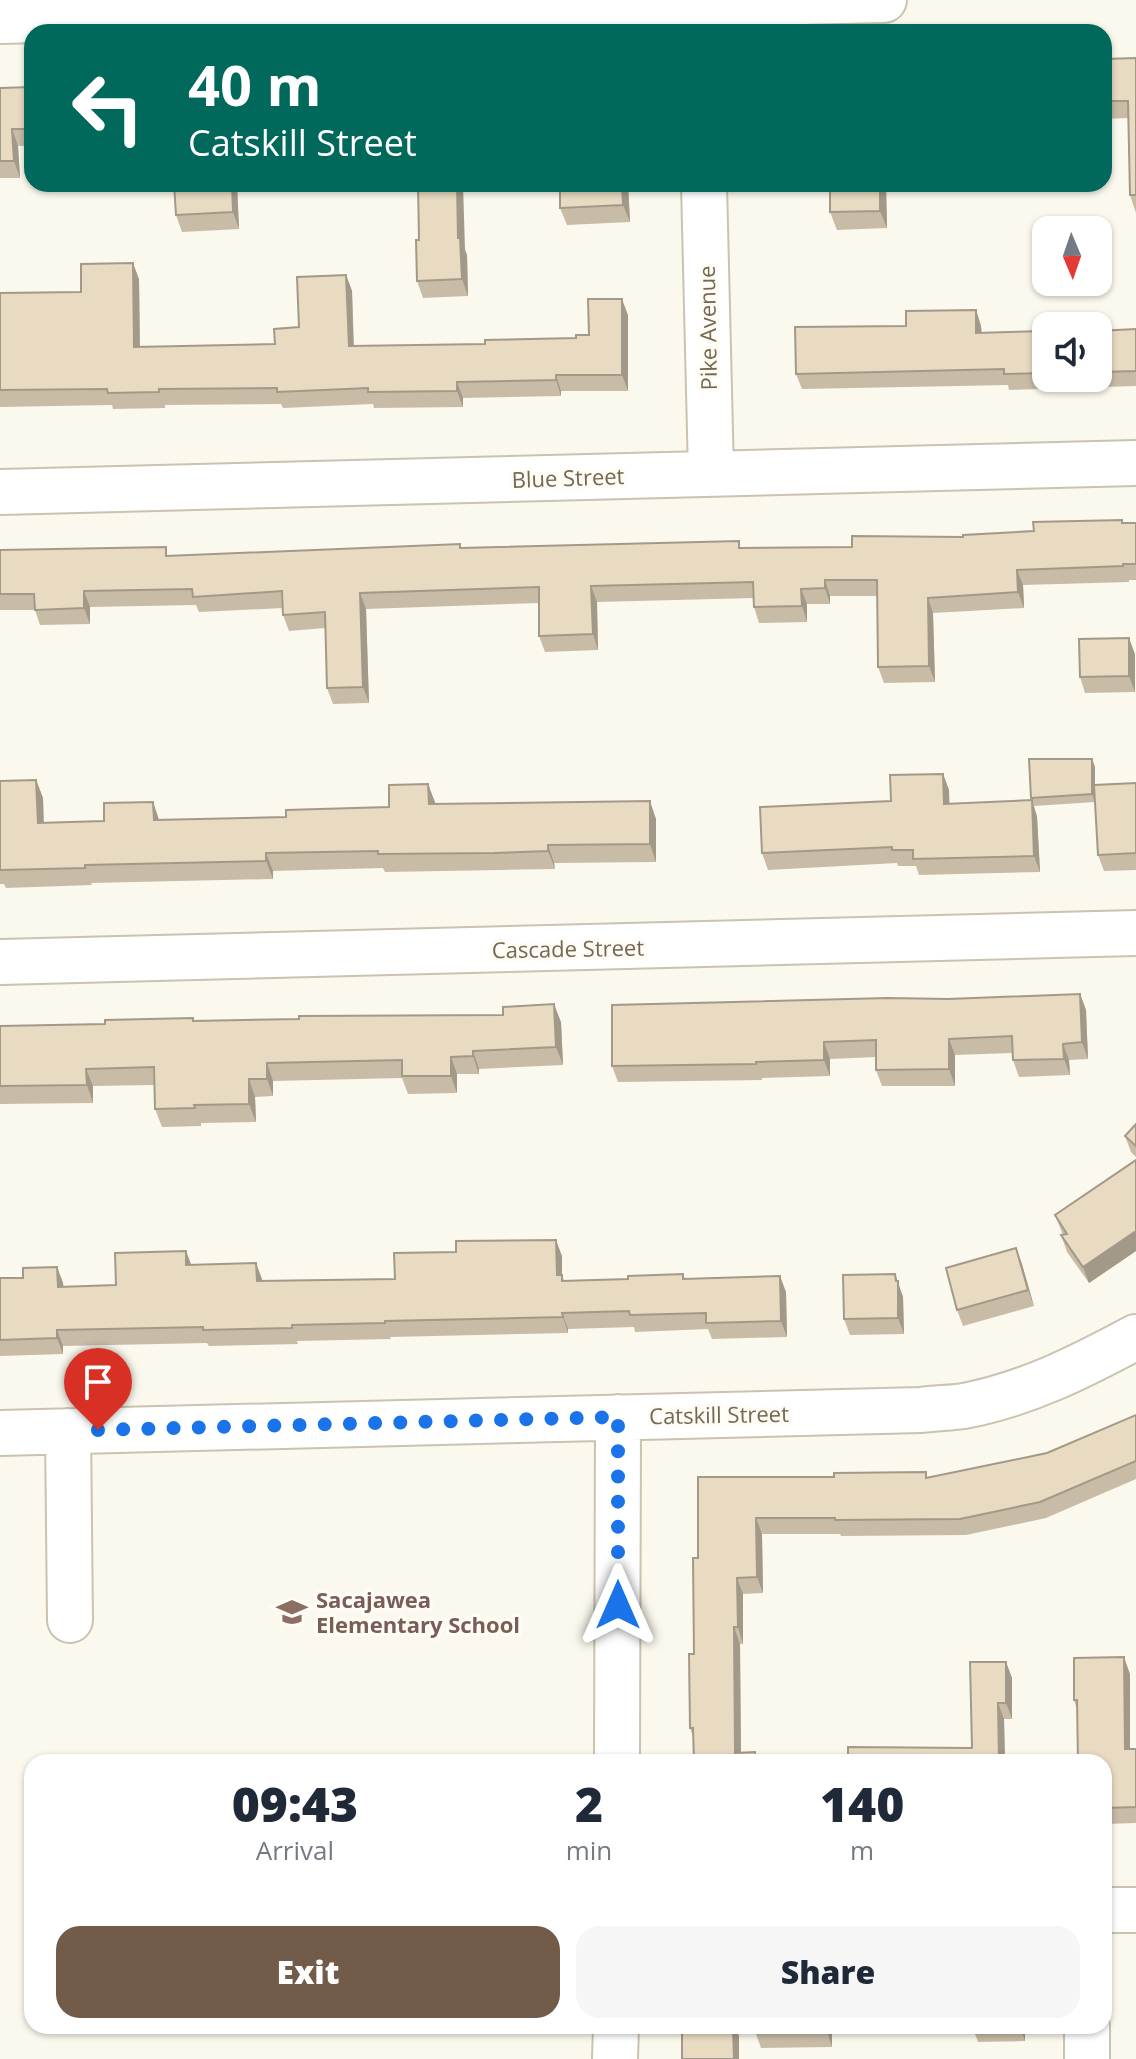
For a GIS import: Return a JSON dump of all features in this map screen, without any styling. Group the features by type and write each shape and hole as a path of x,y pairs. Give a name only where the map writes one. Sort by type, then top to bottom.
{"street":[{"path":"0,21 700,13 884,0"},
{"name":"Pike Avenue","path":"704,192 711,473"},
{"name":"Blue Street","path":"0,492 1136,463"},
{"name":"Cascade Street","path":"0,962 1136,933"},
{"name":"Catskill Street","path":"0,1433 921,1410 963,1406 1020,1392 1078,1369 1136,1337"},
{"path":"617,1754 618,1417"},
{"path":"68,1431 70,1620"},
{"path":"1112,1910 1136,1910"},
{"path":"615,2059 616,2034"},
{"path":"1087,2034 1087,2059"}],"building":[{"path":"1136,58 1136,195 1130,195 1128,101 1112,101 1112,59"},
{"path":"24,87 24,129 12,129 14,161 0,161 0,88"},
{"path":"175,192 232,192 233,212 176,215"},
{"path":"418,192 457,192 462,279 417,281 416,240 419,240"},
{"path":"560,192 622,192 623,205 560,208"},
{"path":"830,192 880,192 880,211 830,212"},
{"path":"133,263 134,347 275,344 274,329 299,327 297,277 346,275 349,346 485,344 485,340 576,338 576,335 589,335 588,299 622,299 622,375 556,375 556,380 457,382 457,391 368,392 368,388 277,392 277,388 159,389 159,392 108,393 107,389 0,390 0,293 81,292 81,264"},
{"path":"976,310 976,333 1032,331 1032,373 1004,374 1004,369 796,374 795,327 906,326 906,311"},
{"path":"1136,329 1136,371 1112,372 1112,330"},
{"path":"1122,520 1122,523 1136,523 1136,564 1017,570 1018,592 928,598 929,666 878,667 877,580 825,580 825,588 801,589 802,606 754,607 753,582 591,586 593,634 539,636 539,587 360,593 363,687 327,688 325,612 283,615 282,591 193,597 192,589 84,591 84,608 35,610 34,594 0,594 0,550 166,547 166,556 460,544 460,548 739,541 739,548 852,547 852,536 963,537 1034,531 1033,522"},
{"path":"1129,638 1129,676 1080,677 1079,639"},
{"path":"1029,759 1092,759 1092,794 1031,798"},
{"path":"943,774 944,804 1032,800 1034,856 913,859 913,850 892,850 892,847 762,853 760,807 891,801 890,775"},
{"path":"36,780 38,823 104,821 104,803 153,802 154,820 286,817 286,810 389,807 389,785 428,784 429,804 650,801 650,844 548,845 548,851 494,853 266,853 266,861 0,870 0,781"},
{"path":"1136,783 1136,853 1098,855 1094,785"},
{"path":"1080,994 1082,1042 1063,1044 1064,1059 1013,1060 1012,1036 949,1039 949,1069 876,1070 876,1040 824,1042 824,1060 612,1066 612,1005"},
{"path":"554,1004 556,1047 473,1051 473,1056 451,1057 451,1076 402,1076 402,1060 267,1063 267,1079 249,1079 249,1104 155,1109 154,1067 86,1069 87,1085 0,1086 0,1026 193,1018 193,1021 299,1019 299,1016 503,1015 503,1007"},
{"path":"1136,1124 1136,1146 1125,1136"},
{"path":"1136,1160 1136,1231 1083,1267 1061,1235 1067,1234 1055,1215"},
{"path":"556,1240 557,1275 562,1275 562,1281 683,1274 683,1279 780,1276 781,1321 706,1323 706,1313 630,1315 629,1311 562,1313 563,1317 292,1325 292,1328 57,1330 57,1338 0,1340 0,1278 23,1278 23,1268 57,1267 58,1287 116,1285 115,1253 186,1251 186,1265 256,1263 257,1281 395,1279 394,1253 456,1252 456,1241"},
{"path":"1016,1248 1028,1290 957,1310 946,1268"},
{"path":"895,1274 898,1281 898,1318 844,1319 843,1275"},
{"path":"1136,1415 1136,1461 1040,1502 960,1519 756,1518 757,1577 737,1578 738,1627 734,1627 735,1753 755,1754 694,1754 693,1728 690,1728 689,1654 694,1654 693,1558 698,1558 698,1477 834,1477 834,1473 926,1472 926,1478 1047,1453"},
{"path":"1124,1657 1125,1749 1136,1749 1136,1807 1112,1808 1112,1754 1078,1754 1074,1658"},
{"path":"970,1662 1006,1662 1006,1703 998,1703 999,1754 848,1754 848,1747 972,1748"},
{"path":"682,2034 733,2034 734,2059 682,2059"}],"place":[{"name":"Sacajawea Elementary School","path":"292,1612"}],"route":[{"path":"98,1430 618,1417 618,1605"}]}
